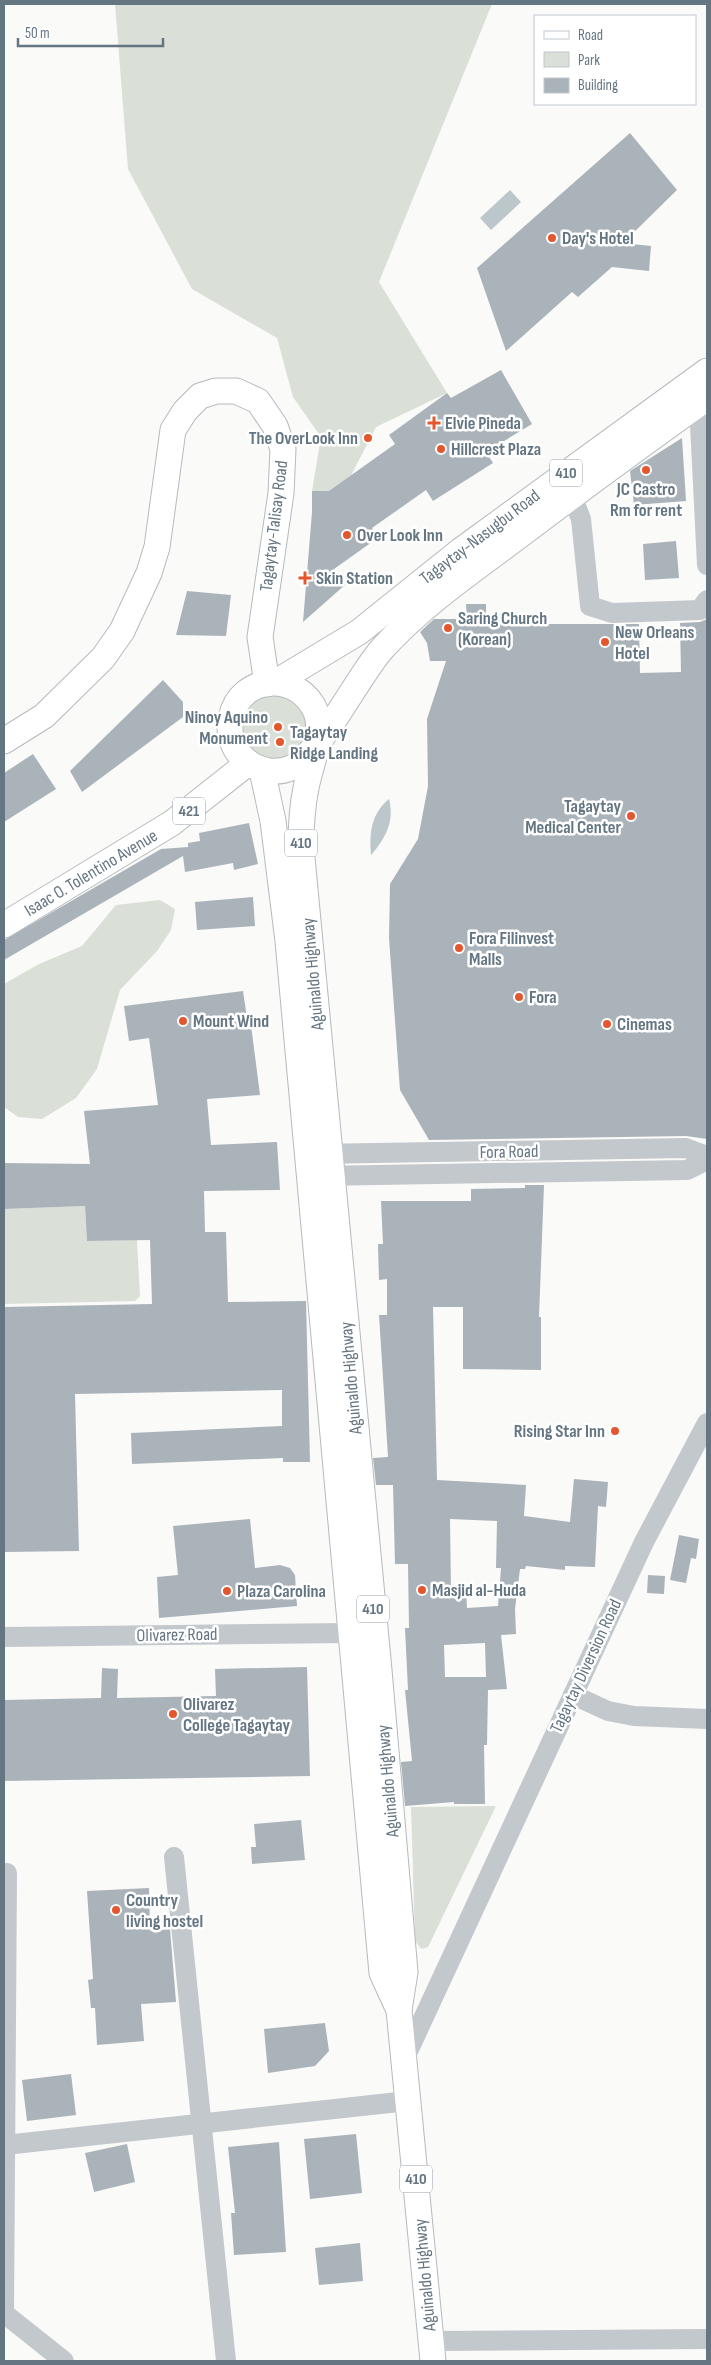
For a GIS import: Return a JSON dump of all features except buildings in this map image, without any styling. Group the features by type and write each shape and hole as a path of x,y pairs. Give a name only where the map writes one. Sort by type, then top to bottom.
{"main road":[{"name":"Tagaytay-Nasugbu Road","path":"271,683 359,632 460,551 707,371"},
{"name":"Tagaytay-Talisay Road","path":"4,741 44,716 103,658 122,631 149,574 157,548 173,430 200,396 216,391 236,390 258,401 276,426 283,449 281,493 260,637 271,683"},
{"name":"Tagaytay-Nasugbu Road","path":"316,746 360,678 382,649 440,595 703,400"},
{"name":"410","path":"271,683 290,686 310,701 316,713 319,725 316,746 306,759 290,769 271,772 255,767 238,754 232,741 231,718 242,694 256,686 271,683"},
{"name":"Aguinaldo Highway","path":"316,746 306,788 301,847 320,1165 351,1633 382,1973 399,2010"},
{"name":"Aguinaldo Highway","path":"255,767 273,821 320,1165 405,1972 399,2010 432,2351"},
{"name":"Isaac O. Tolentino Avenue","path":"4,925 172,823 255,767"}],"street":[{"path":"703,400 707,565"},
{"path":"572,496 581,519 590,606 612,613 700,610 707,600"},
{"name":"Fora Road","path":"320,1165 686,1148 707,1156"},
{"name":"Fora Road","path":"320,1165 687,1170 707,1160"},
{"name":"Tagaytay Diversion Road","path":"404,2060 644,1542 707,1423"},
{"name":"Olivarez Road","path":"4,1637 351,1633"},
{"path":"573,1695 608,1711 634,1716 707,1719"},
{"path":"174,1857 226,2361"},
{"path":"4,1873 7,1873 4,2315 64,2361"},
{"path":"5,2145 408,2101"},
{"path":"432,2351 707,2339"}],"green space":[{"path":"115,4 492,4 379,282 447,393 376,427 343,491 312,491 321,437 293,397 277,338 192,289 128,169"},
{"path":"275,695 288,698 298,705 305,715 308,728 305,741 298,751 288,758 275,761 262,758 252,751 245,741 242,728 245,715 252,705 262,698"},
{"path":"160,900 175,909 171,930 157,951 120,990 97,1069 76,1098 42,1119 18,1117 4,1107 4,984 39,964 82,946 116,905"},
{"path":"85,1206 87,1241 137,1240 140,1296 135,1301 4,1304 4,1209"},
{"path":"496,1806 428,1947 421,1949 415,1941 411,1807"}],"shaded area":[{"path":"510,190 521,202 491,230 480,218"},
{"path":"389,799 391,815 388,829 381,843 371,855 370,839 372,824 378,811"}],"place":[{"name":"Day's Hotel","path":"552,238"},
{"name":"Elvie Pineda","path":"434,423"},
{"name":"The OverLook Inn","path":"368,438"},
{"name":"Hillcrest Plaza","path":"441,449"},
{"name":"JC Castro Rm for rent","path":"646,470"},
{"name":"Over Look Inn","path":"347,535"},
{"name":"Skin Station","path":"305,578"},
{"name":"Saring Church (Korean)","path":"448,628"},
{"name":"New Orleans Hotel","path":"605,642"},
{"name":"Ninoy Aquino Monument","path":"278,727"},
{"name":"Tagaytay Ridge Landing","path":"280,742"},
{"name":"Tagaytay Medical Center","path":"631,816"},
{"name":"Fora Filinvest Malls","path":"459,948"},
{"name":"Fora","path":"519,997"},
{"name":"Mount Wind","path":"183,1021"},
{"name":"Cinemas","path":"607,1024"},
{"name":"Rising Star Inn","path":"615,1431"},
{"name":"Masjid al-Huda","path":"422,1590"},
{"name":"Plaza Carolina","path":"227,1591"},
{"name":"Olivarez College Tagaytay","path":"173,1714"},
{"name":"Country living hostel","path":"116,1910"}]}
